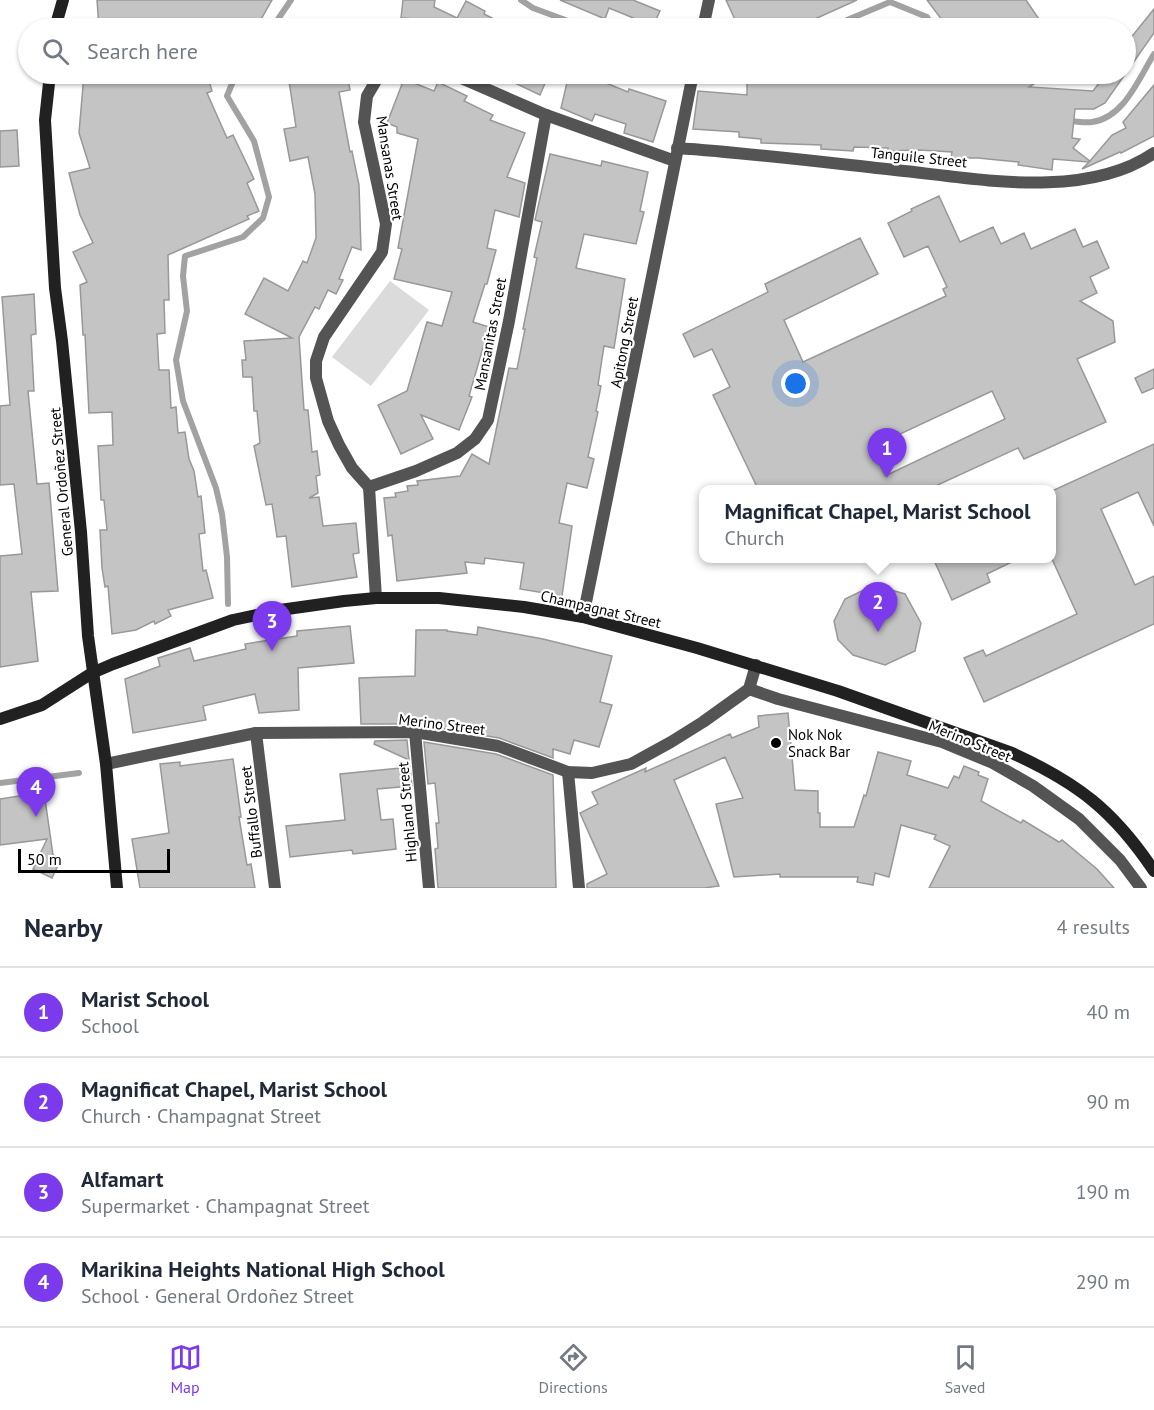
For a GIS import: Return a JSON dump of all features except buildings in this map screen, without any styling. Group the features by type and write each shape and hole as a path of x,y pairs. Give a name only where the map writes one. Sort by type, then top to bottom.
{"street":[{"path":"58,18 63,0"},
{"path":"705,18 709,0"},
{"name":"General Ordoñez Street","path":"49,84 45,120 50,224 81,532 92,673 106,764 117,888"},
{"name":"Mansanas Street","path":"369,487 352,468 328,422 316,378 316,361 324,337 382,252 386,224 364,122 367,96 374,84"},
{"path":"475,84 546,115 675,161"},
{"name":"Apitong Street","path":"583,617 690,84"},
{"name":"Mansanitas Street","path":"369,487 416,471 457,453 475,439 488,420 509,321 546,115"},
{"name":"Tanguile Street","path":"676,148 1033,184 1108,174 1143,161 1154,153"},
{"path":"369,487 376,597"},
{"name":"Champagnat Street","path":"0,719 29,711 53,699 92,673 113,664 233,620 302,606 376,597 439,598 524,607 583,617 756,665 848,694 987,744 1038,765 1090,796 1128,835 1154,871"},
{"path":"749,689 756,665"},
{"name":"Merino Street","path":"106,764 256,733 415,732 498,746 568,772 592,773 631,764 671,742 749,689 778,699 942,742 993,763 1033,786 1079,819 1120,860 1141,888"},
{"name":"Highland Street","path":"415,732 429,888"},
{"name":"Buffallo Street","path":"256,733 275,888"},
{"path":"568,772 579,888"}],"shaded area":[{"path":"390,281 429,310 371,386 332,357"}],"waterway":[{"path":"279,18 291,0"},
{"path":"521,0 533,8 560,18"},
{"path":"852,18 890,2 928,18"},
{"path":"1068,121 1092,122 1113,113 1129,96 1154,54"},
{"path":"228,604 227,557 222,514 216,488 183,401 176,360 187,311 183,276 185,256 243,237 263,218 269,197 254,141 227,96 232,84"},
{"path":"0,783 79,773"}],"place":[{"name":"Marist School","path":"887,478"},
{"name":"Magnificat Chapel, Marist School","path":"878,632"},
{"name":"Alfamart","path":"272,651"},
{"name":"Nok Nok Snack Bar","path":"776,743"},
{"name":"Marikina Heights National High School","path":"36,817"}]}
